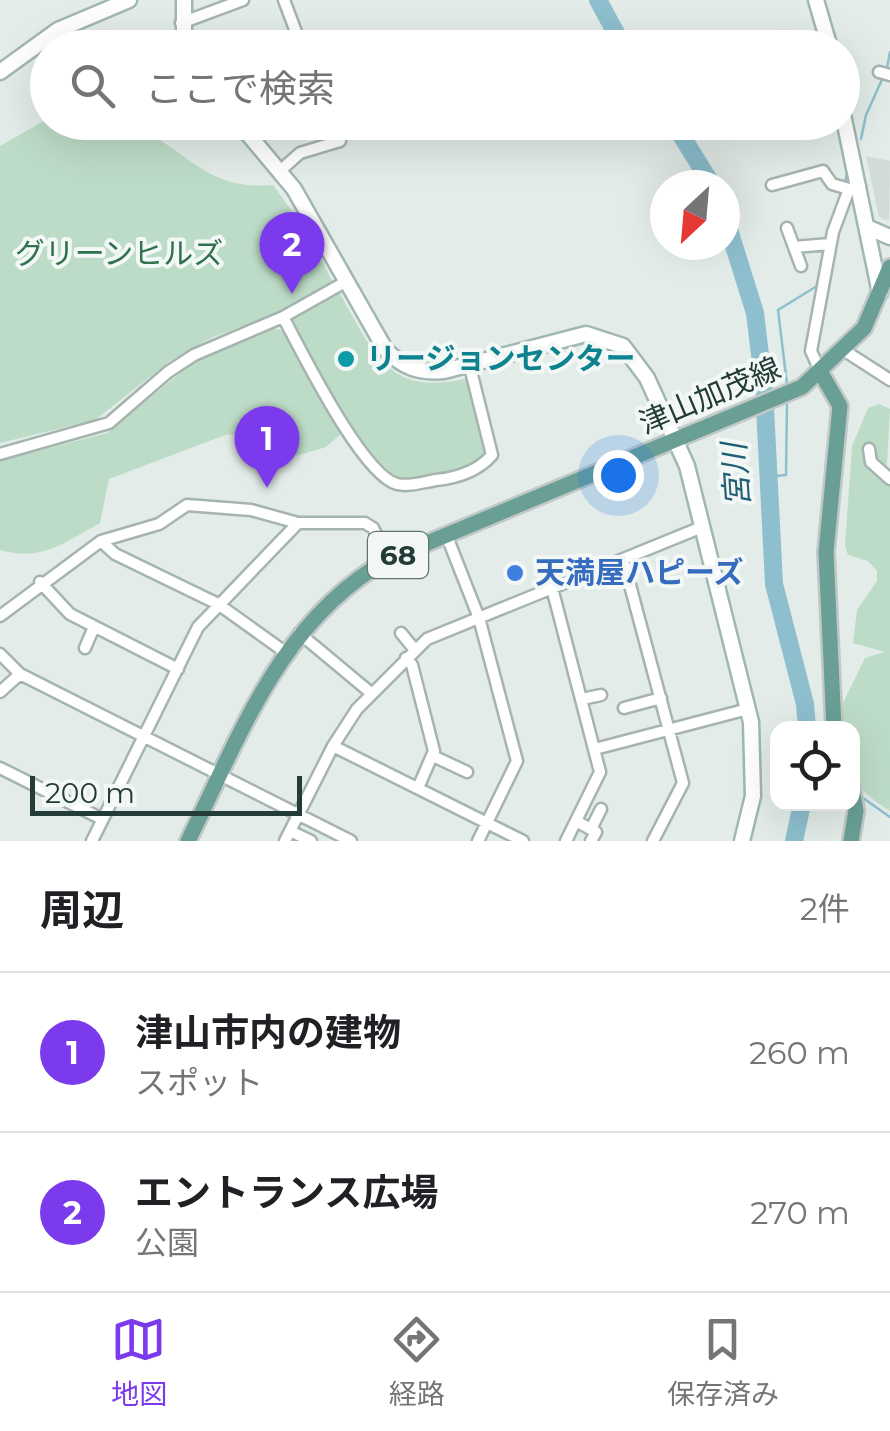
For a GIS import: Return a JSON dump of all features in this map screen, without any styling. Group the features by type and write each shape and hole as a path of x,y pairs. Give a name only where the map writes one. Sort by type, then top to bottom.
{"main road":[{"name":"津山加茂線","path":"188,841 285,652 299,632 342,590 389,559 795,391 822,373 864,328 890,267"},
{"name":"津山加茂線","path":"822,373 840,406 826,552 834,721"},
{"path":"851,841 856,811"}],"street":[{"path":"58,30 129,0"},
{"path":"183,30 184,0"},
{"path":"182,23 243,0"},
{"path":"284,0 295,30"},
{"path":"816,0 825,30"},
{"path":"0,72 30,50"},
{"path":"254,140 280,170 394,358 426,372 574,335 612,339 634,357 679,440 748,709 754,756 753,796 742,841"},
{"path":"280,170 300,153 339,140"},
{"path":"847,140 854,187 869,228 880,294"},
{"path":"772,185 823,171 832,184 854,187"},
{"path":"822,373 810,350 830,244 854,187"},
{"path":"787,228 801,266"},
{"path":"869,228 890,238"},
{"path":"794,247 830,244"},
{"path":"0,454 109,423 194,355 283,317 347,281"},
{"path":"283,317 342,424 387,479 400,485 448,479 476,468 492,456 469,364"},
{"path":"844,351 890,380"},
{"path":"869,449 871,462 890,479"},
{"path":"0,616 40,582 78,562 101,541 159,524 186,505 251,510 298,523 365,523 374,528 389,559"},
{"path":"92,841 198,627 298,523"},
{"path":"311,841 288,836 332,746 371,693 427,639 702,527"},
{"path":"446,534 479,618 518,761 478,841"},
{"path":"101,541 115,554 218,604 285,652"},
{"path":"624,559 683,784 653,841"},
{"path":"40,582 70,614 178,669"},
{"path":"552,588 600,772 566,841"},
{"path":"85,648 94,626"},
{"path":"299,632 371,693"},
{"path":"400,633 411,654 434,756 418,788"},
{"path":"0,654 20,674 351,841"},
{"path":"0,692 20,674"},
{"path":"582,699 601,694"},
{"path":"624,708 661,698"},
{"path":"595,749 748,709"},
{"path":"332,746 523,841"},
{"path":"434,756 467,772"},
{"path":"0,768 102,820"},
{"path":"576,822 591,835 601,809"}],"shaded area":[{"path":"866,156 890,161 889,221 879,217"}],"green space":[{"name":"グリーンヒルズ","path":"30,129 30,140 159,140 226,180 273,185 311,238 332,281 271,316 213,337 170,361 95,420 0,443 0,146"},
{"name":"グリーンヒルズ","path":"339,292 374,351 401,376 441,383 468,378 487,455 441,475 403,479 392,476 353,436 290,325 294,316"},
{"name":"グリーンヒルズ","path":"273,328 284,331 342,433 326,447 296,456 274,443 228,434 109,479 100,523 63,543 28,554 0,550 0,461 107,433 196,360"},
{"path":"879,404 890,409 886,480 890,484 890,811 860,787 860,721 843,721 839,711 865,658 885,652 853,643 857,610 877,581 877,571 868,561 848,555 845,546 852,446 868,408"}],"waterway":[{"name":"宮川","path":"598,0 614,30"},
{"path":"887,68 890,52"},
{"path":"861,139 866,115 884,75"},
{"name":"宮川","path":"684,140 703,170"},
{"path":"845,182 847,173"},
{"name":"宮川","path":"738,260 755,313 764,388 774,584 806,721"},
{"path":"787,384 778,310 817,286"},
{"path":"765,477 786,475 787,402"},
{"path":"863,798 890,817"},
{"name":"宮川","path":"794,841 800,811"}],"place":[{"name":"エントランス広場","path":"292,294"},
{"name":"リージョンセンター","path":"346,359"},
{"name":"津山市内の建物","path":"267,488"},
{"name":"天満屋ハピーズ","path":"515,573"}]}
